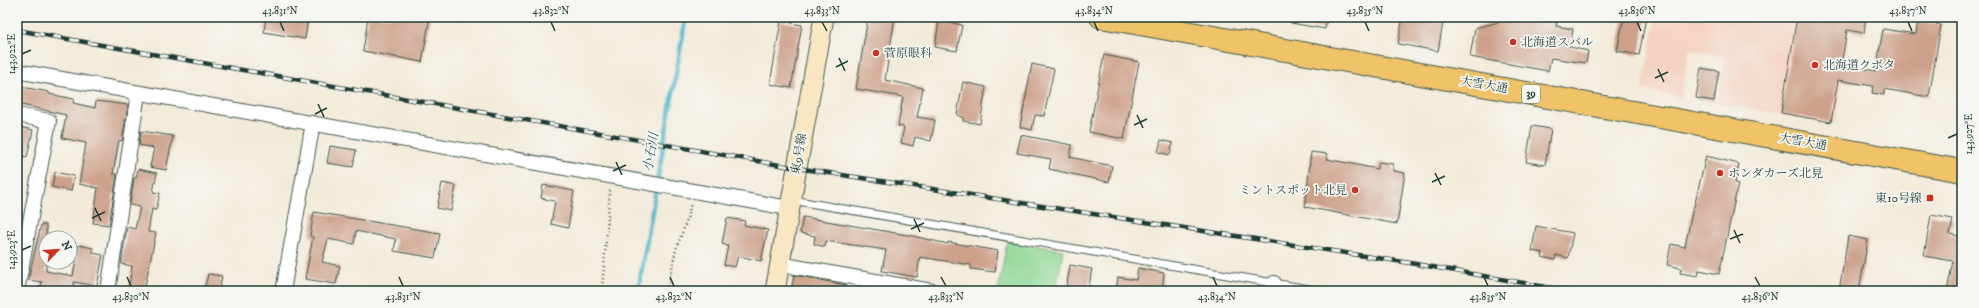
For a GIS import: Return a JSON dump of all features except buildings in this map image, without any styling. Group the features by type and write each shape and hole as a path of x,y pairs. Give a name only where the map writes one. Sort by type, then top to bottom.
{"highway":[{"name":"大雪大通","path":"1101,17 1962,170"}],"street":[{"name":"東9号線","path":"775,291 824,17"},
{"path":"17,71 625,178 687,194 790,204"},
{"path":"108,291 138,93"},
{"path":"17,115 49,121 17,291"},
{"path":"283,291 313,122"},
{"path":"779,264 932,291"}],"lane":[{"path":"790,204 1274,287 1320,291"}],"path":[{"path":"602,291 610,186"},
{"path":"667,291 676,249 687,220 687,194"}],"shaded area":[{"path":"1656,17 1852,17 1835,124 1718,104 1724,56 1690,50 1681,97 1642,90"}],"green space":[{"path":"1007,241 1063,250 1056,291 998,291"}],"waterway":[{"name":"小石川","path":"638,291 686,17"}],"railway":[{"path":"17,30 797,168 1410,263 1569,291"}],"place":[{"name":"北海道スバル","path":"1513,42"},
{"name":"菅原眼科","path":"876,53"},
{"name":"北海道クボタ","path":"1815,65"},
{"name":"ホンダカーズ北見","path":"1720,173"},
{"name":"ミントスポット北見","path":"1355,190"},
{"name":"東10号線","path":"1930,198"}]}
